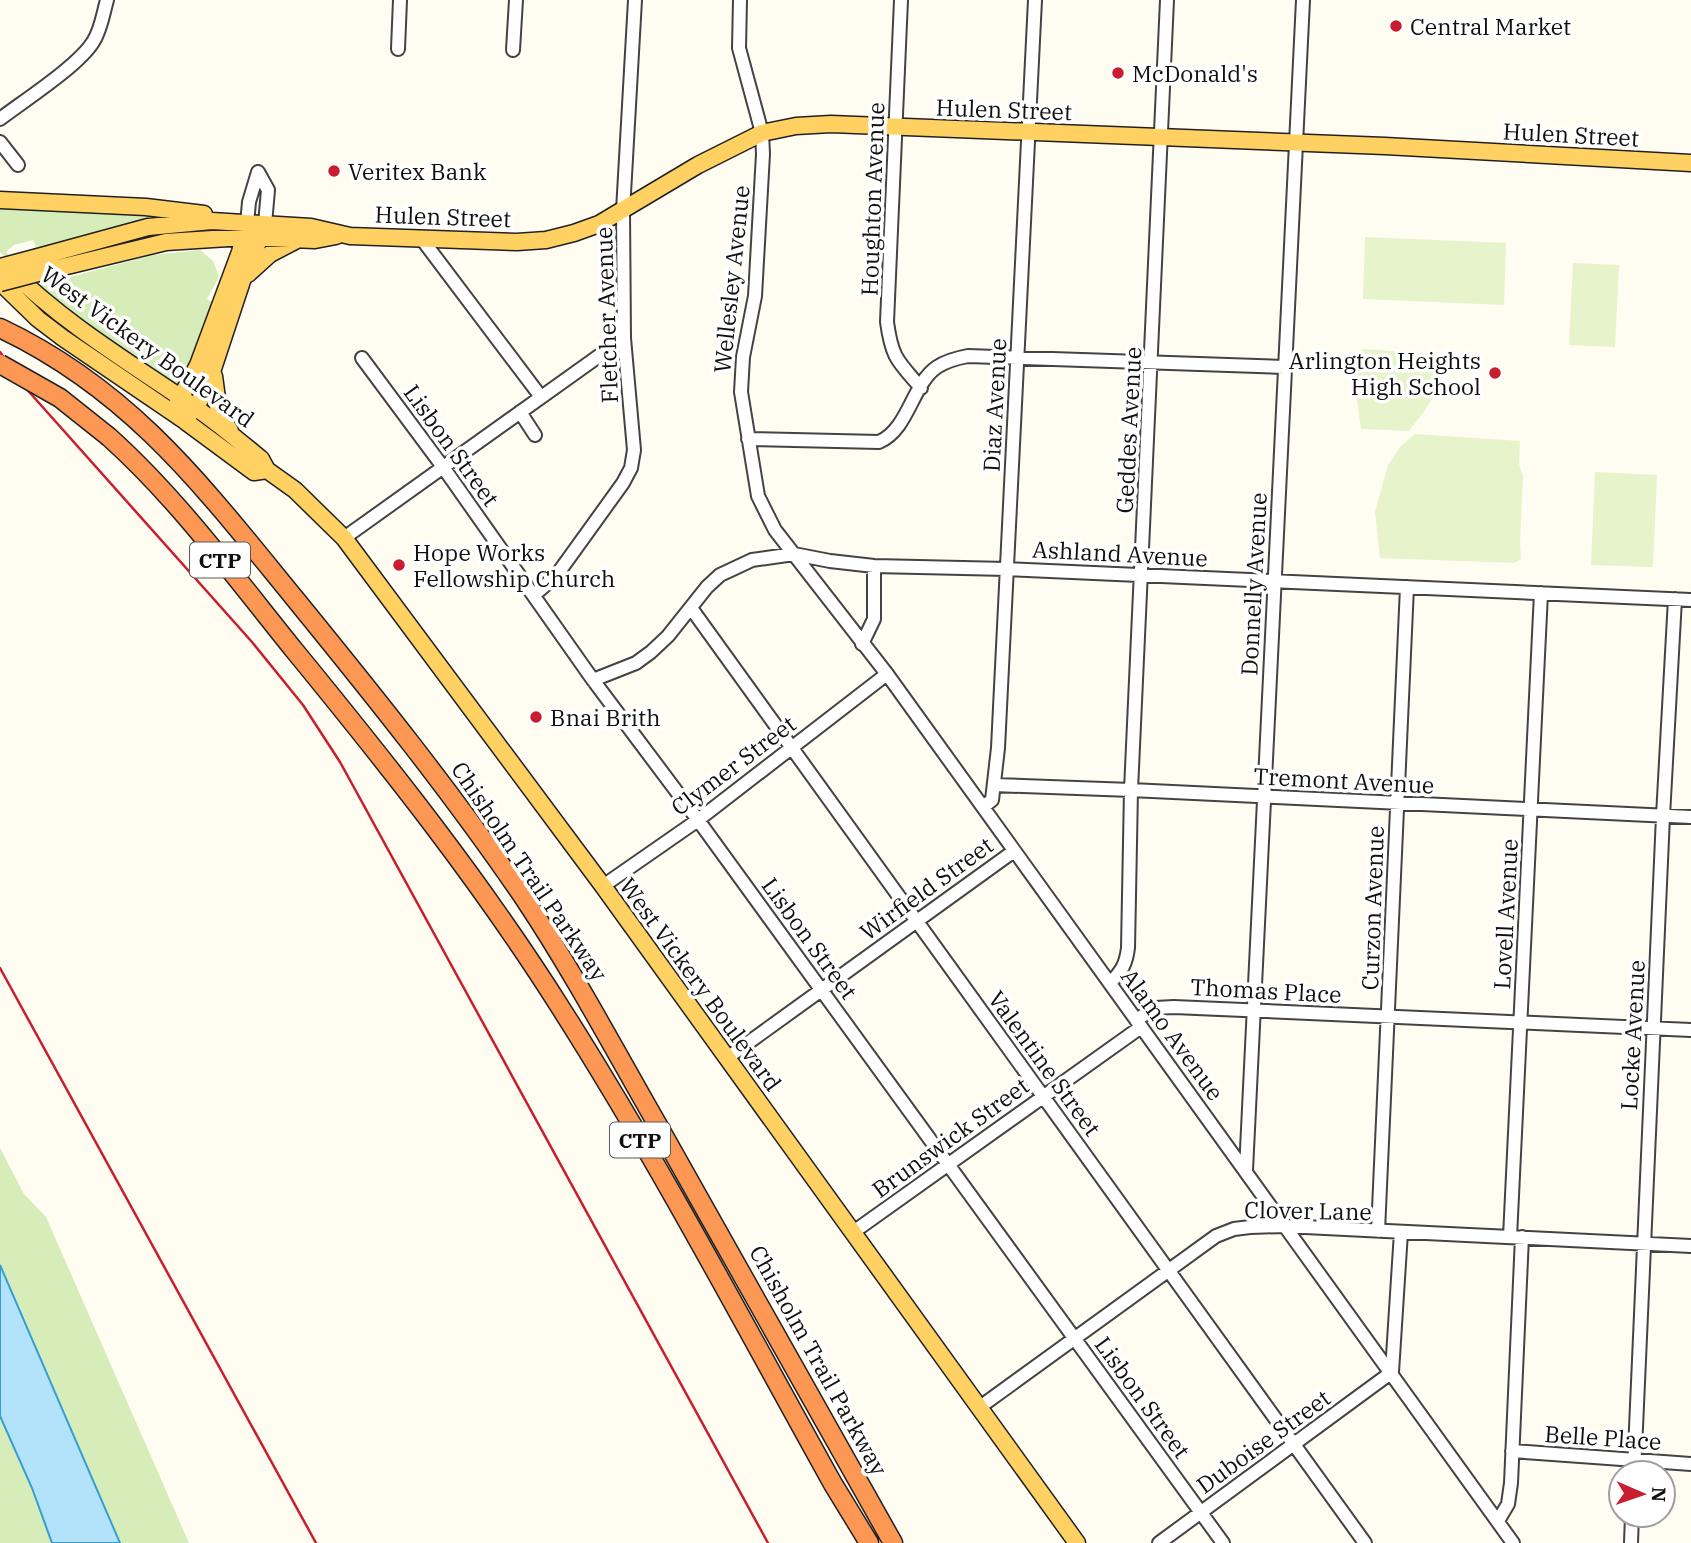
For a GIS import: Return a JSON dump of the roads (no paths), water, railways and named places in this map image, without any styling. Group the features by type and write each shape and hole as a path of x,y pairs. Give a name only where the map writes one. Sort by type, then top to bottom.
{"highway":[{"name":"Chisholm Trail Parkway","path":"0,328 65,363 130,412 175,456 416,748 525,900 584,995 893,1543"},
{"name":"Chisholm Trail Parkway","path":"0,364 60,398 109,437 168,497 380,755 479,887 564,1013 652,1160 869,1543"}],"main road":[{"name":"Hulen Street","path":"342,235 517,242 546,240 587,229 623,211 698,165 762,132 831,124 1691,163"},
{"path":"0,200 146,208 224,216 254,231 311,228 342,235"},
{"path":"0,282 148,227 212,221 298,239 315,240 342,235"},
{"path":"183,410 205,393 242,281 254,231"},
{"path":"183,410 198,365 254,231"},
{"path":"242,281 270,254 298,239"},
{"name":"West Vickery Boulevard","path":"0,260 48,307 183,410 254,471 267,470"},
{"path":"0,267 41,265"},
{"name":"West Vickery Boulevard","path":"0,282 29,311 63,338 183,410 233,436 261,459 267,470 295,490 344,538 603,886 1077,1543"},
{"path":"213,366 219,413 233,436"}],"street":[{"path":"0,120 80,57 93,43 107,0"},
{"path":"398,49 400,0"},
{"path":"513,50 516,0"},
{"name":"Fletcher Avenue","path":"534,596 556,576 571,557 623,484 631,468 634,433 624,338 623,211 635,0"},
{"name":"Wellesley Avenue","path":"740,0 739,48 762,132 762,198 755,296 743,357 741,392 758,496 775,530 794,554"},
{"name":"Houghton Avenue","path":"901,0 887,322 895,358 921,388"},
{"name":"Diaz Avenue","path":"983,807 992,800 995,785 1035,0"},
{"name":"Geddes Avenue","path":"1110,983 1122,972 1126,962 1131,790 1167,0"},
{"name":"Donnelly Avenue","path":"1246,1171 1303,0"},
{"path":"0,142 18,165"},
{"path":"421,238 541,397"},
{"path":"344,538 624,338"},
{"path":"748,439 879,442 891,435 937,368 958,358 980,355 1284,366"},
{"name":"Lisbon Street","path":"362,358 443,467 593,680 698,820 1223,1543"},
{"path":"520,412 535,435"},
{"name":"Ashland Avenue","path":"593,680 636,663 668,636 706,587 733,567 752,559 794,554 874,566 1007,569 1691,600"},
{"name":"Alamo Avenue","path":"794,554 887,674 1513,1543"},
{"path":"862,644 874,619 874,566"},
{"name":"Curzon Avenue","path":"1378,1231 1407,587"},
{"name":"Lovell Avenue","path":"1498,1521 1508,1504 1512,1451 1521,1022 1541,593"},
{"name":"Locke Avenue","path":"1634,1459 1675,599"},
{"name":"Valentine Street","path":"691,608 1365,1543"},
{"name":"Clymer Street","path":"603,886 698,820 887,674"},
{"name":"Tremont Avenue","path":"995,785 1691,817"},
{"name":"Wirfield Street","path":"727,1058 1014,851"},
{"name":"Thomas Place","path":"1138,1024 1155,1008 1174,1007 1691,1030"},
{"name":"Brunswick Street","path":"852,1233 1138,1024"},
{"path":"1255,1226 1262,1220 1268,1202"},
{"name":"Clover Lane","path":"980,1406 1216,1236 1234,1229 1285,1226 1691,1246"},
{"path":"1303,1250 1304,1240 1314,1228"},
{"path":"1392,1372 1401,1232"},
{"name":"Duboise Street","path":"1159,1543 1392,1372"},
{"name":"Belle Place","path":"1512,1451 1607,1463"}],"water":[{"path":"0,1265 120,1543 52,1543 32,1488 0,1416"}],"railway":[{"path":"0,352 23,385 252,642 303,705 340,762 768,1543"},
{"path":"0,968 316,1543"}],"place":[{"name":"Central Market","path":"1396,26"},
{"name":"McDonald's","path":"1118,73"},
{"name":"Veritex Bank","path":"334,171"},
{"name":"Arlington Heights High School","path":"1495,373"},
{"name":"Hope Works Fellowship Church","path":"399,565"},
{"name":"Bnai Brith","path":"536,717"}]}
